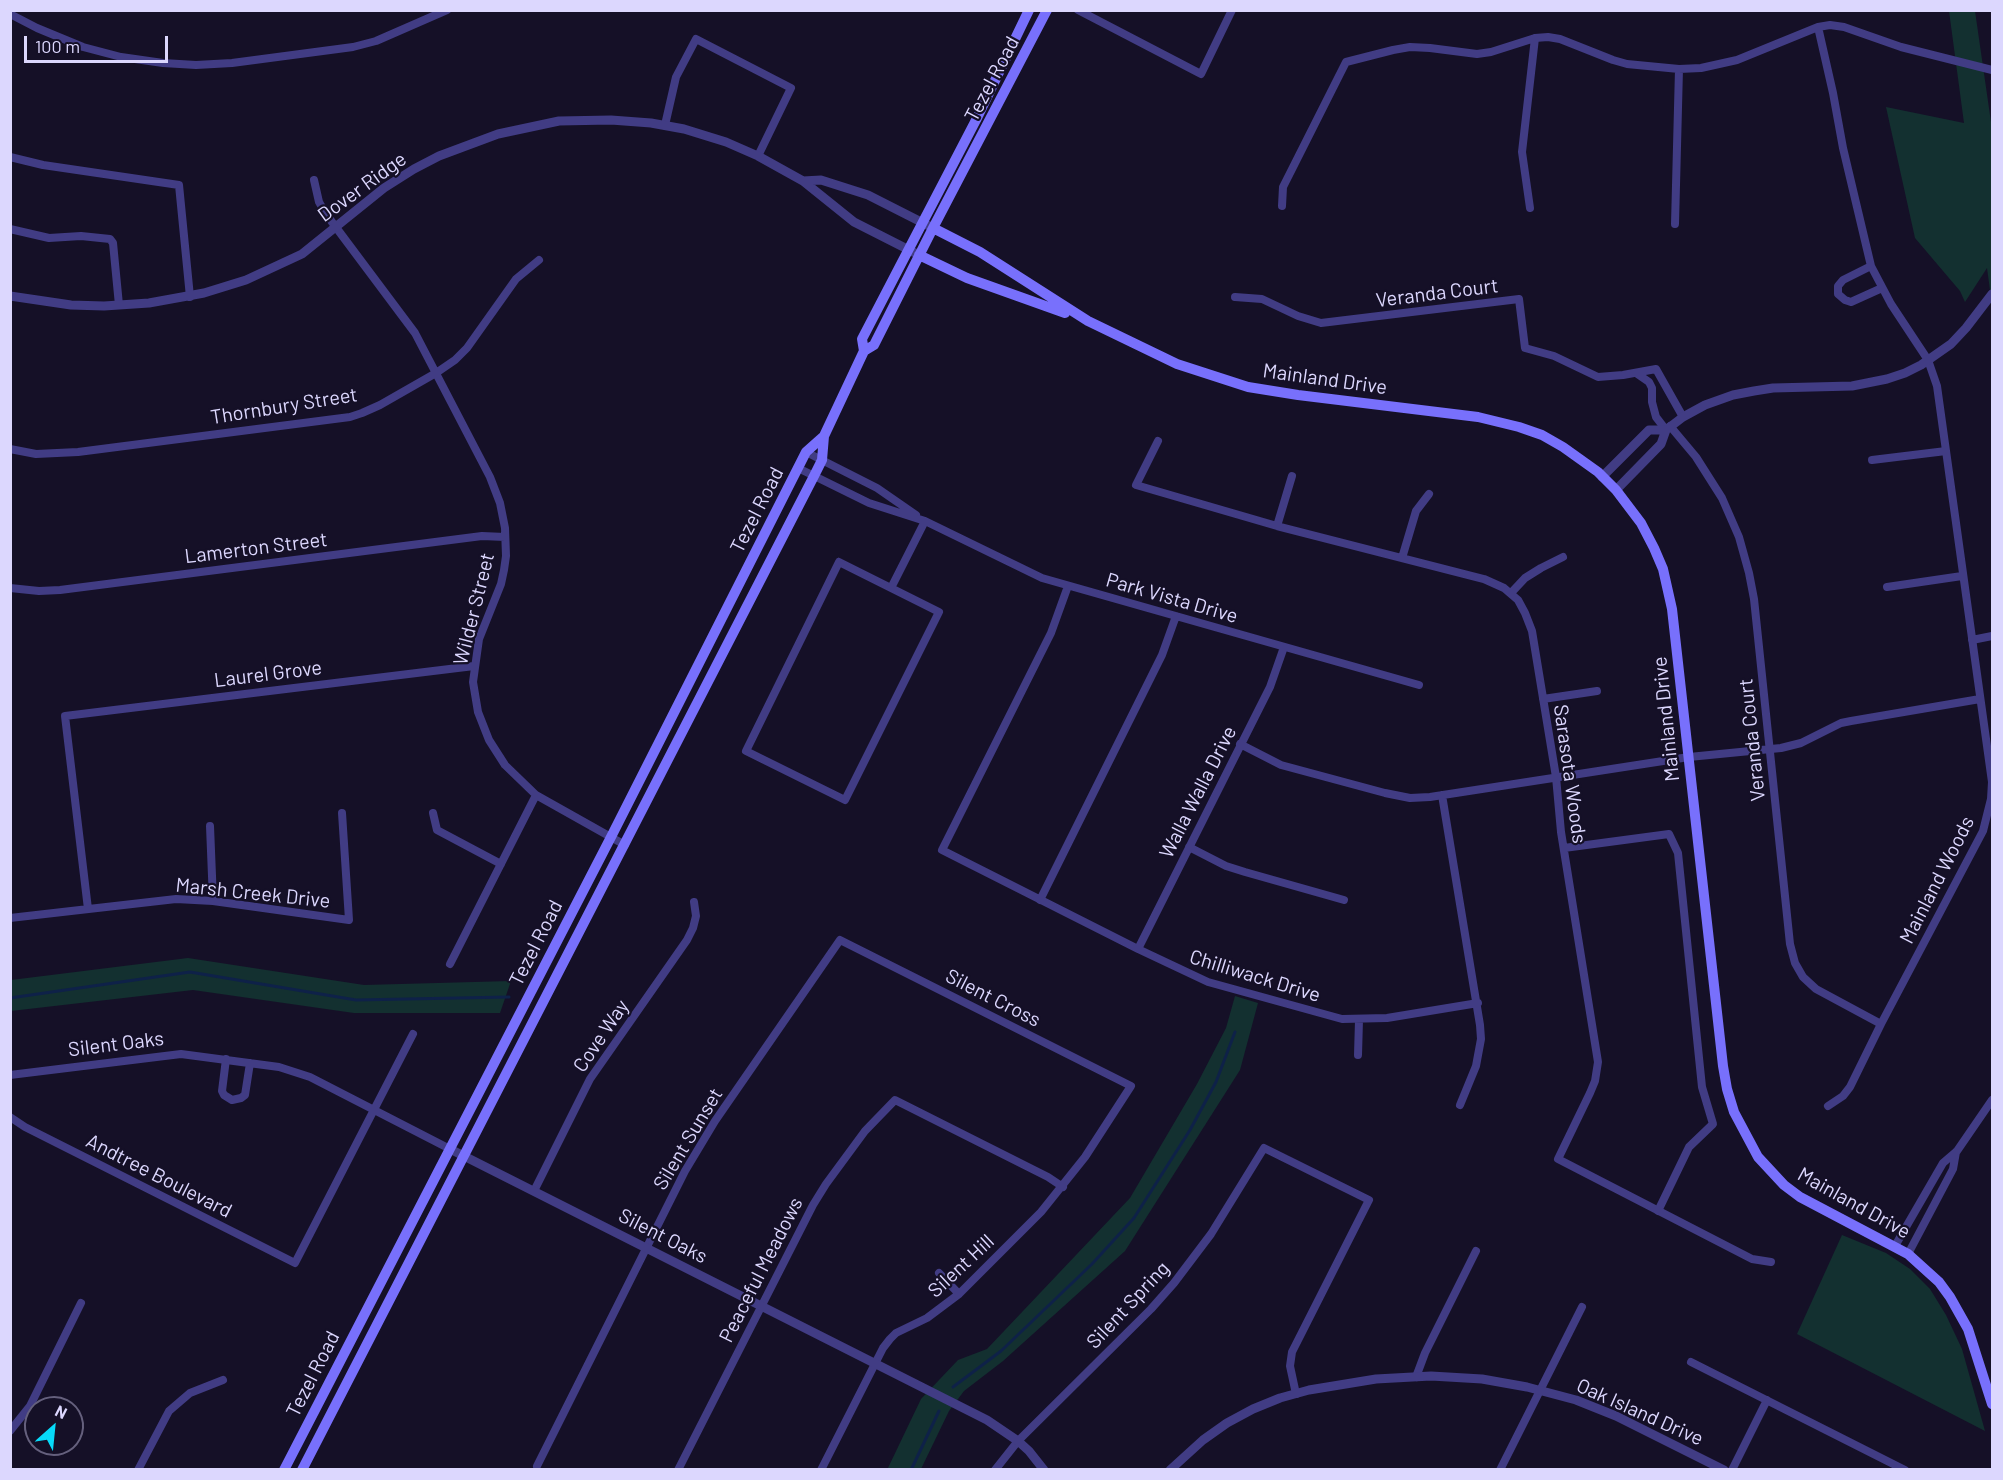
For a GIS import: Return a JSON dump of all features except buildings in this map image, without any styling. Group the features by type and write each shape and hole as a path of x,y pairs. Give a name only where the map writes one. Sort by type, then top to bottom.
{"main road":[{"name":"Tezel Road","path":"864,351 862,339 1029,10"},
{"name":"Tezel Road","path":"302,1470 814,476 822,460 824,436 864,351 874,345 1047,10"},
{"name":"Mainland Drive","path":"933,228 980,252 1088,321"},
{"name":"Mainland Drive","path":"919,255 967,278 1088,321 1177,364 1248,387 1478,417 1519,427 1542,435 1563,447 1616,490 1641,523 1654,548 1663,569 1672,609 1723,1066 1734,1112 1758,1157 1784,1185 1813,1204 1908,1254 1939,1282 1960,1313 1975,1346 1992,1404"},
{"name":"Tezel Road","path":"284,1470 611,837 806,452 824,436"}],"street":[{"path":"10,14 83,47 121,57 196,65 232,63 353,47 376,41 447,10"},
{"path":"1078,10 1201,74 1232,10"},
{"path":"1282,207 1283,187 1346,62 1410,47 1477,54 1535,38 1560,39 1627,64 1679,69 1701,68 1737,60 1818,27 1830,25 1845,27 1901,47 1992,70"},
{"name":"Mainland Woods","path":"1818,27 1871,266 1882,288 1928,360 1936,386 1992,782 1988,815 1983,831 1850,1087 1843,1096 1828,1106"},
{"path":"1530,208 1522,152 1535,38"},
{"path":"665,125 676,77 696,39 792,88 758,156"},
{"path":"1674,224 1679,69"},
{"name":"Dover Ridge","path":"10,296 71,305 149,303 190,297 246,280 302,254 384,188 414,169 459,147 498,134 559,121 611,120 665,125 726,142 758,156 803,181 854,222 919,255"},
{"path":"10,157 43,165 179,185 190,297"},
{"name":"Wilder Street","path":"314,180 319,201 336,228 415,333 496,489 503,516 506,556 501,584 481,631 474,666 478,712 489,740 505,765 536,795 625,845"},
{"name":"Dover Ridge","path":"803,181 821,180 868,195 933,228"},
{"path":"10,229 49,238 81,236 110,239 113,243 119,305"},
{"name":"Thornbury Street","path":"10,449 36,454 69,453 350,417 380,405 436,374 455,360 467,348 516,279 539,260"},
{"path":"1871,266 1843,280 1838,286 1838,294 1851,302 1882,288"},
{"path":"1616,490 1661,444 1668,428 1705,405 1733,395 1773,388 1852,386 1905,373 1951,344 1992,294"},
{"name":"Veranda Court","path":"1235,297 1262,299 1298,316 1321,323 1519,299 1525,348 1554,356 1598,377 1656,369 1683,417"},
{"name":"Veranda Court","path":"1636,373 1649,382 1652,388 1656,417 1706,471 1728,510 1743,549 1754,599 1790,944 1795,963 1803,977 1815,989 1881,1024"},
{"path":"1602,477 1649,430 1668,428"},
{"name":"Sarasota Woods","path":"1158,441 1136,485 1277,526 1484,579 1511,593 1526,613 1532,631 1556,777 1564,848 1598,1062 1592,1087 1558,1159 1752,1259 1771,1262"},
{"path":"1872,460 1946,451"},
{"name":"Park Vista Drive","path":"806,452 877,488 925,521 1027,573 1419,685"},
{"name":"Park Vista Drive","path":"798,468 869,503 925,521"},
{"path":"1277,526 1292,476"},
{"path":"1402,558 1416,511 1429,494"},
{"path":"891,588 925,521"},
{"name":"Lamerton Street","path":"10,588 39,591 60,590 482,536 505,537"},
{"path":"1511,593 1525,578 1563,557"},
{"path":"839,562 891,588 939,612 845,800 746,751 839,562"},
{"path":"1887,587 1962,576"},
{"name":"Chilliwack Drive","path":"1068,586 1051,633 942,850 1138,950 1208,982 1329,1016 1359,1020 1387,1018 1478,1003"},
{"path":"1040,900 1162,655 1176,616"},
{"path":"1972,640 1992,636"},
{"name":"Walla Walla Drive","path":"1138,950 1270,687 1284,647"},
{"name":"Laurel Grove","path":"88,909 65,716 474,666"},
{"path":"1543,699 1597,691"},
{"path":"1240,744 1281,765 1410,798 1689,757 1770,749 1801,743 1841,723 1980,699"},
{"path":"450,964 536,795"},
{"path":"1442,795 1480,1025 1479,1053 1472,1079 1460,1105"},
{"name":"Marsh Creek Drive","path":"10,918 176,899 213,901 349,920 342,813"},
{"path":"433,813 437,830 501,864"},
{"path":"210,826 213,901"},
{"path":"1564,848 1669,834 1678,853 1702,1087 1713,1124 1689,1147 1658,1211"},
{"path":"1189,847 1227,866 1344,900"},
{"name":"Cove Way","path":"534,1191 590,1079 687,940 694,922 694,902"},
{"name":"Silent Cross","path":"840,940 1131,1086"},
{"name":"Silent Sunset","path":"537,1466 685,1171 715,1121 840,940"},
{"path":"1358,1055 1359,1020"},
{"path":"373,1109 413,1034"},
{"name":"Silent Oaks","path":"10,1075 182,1054 295,1071 987,1420 1018,1441 1044,1470"},
{"path":"226,1059 222,1091 232,1100 245,1095 250,1063"},
{"name":"Silent Hill","path":"821,1470 883,1347 896,1333 927,1318 959,1294 1041,1212 1085,1157 1131,1086"},
{"name":"Peaceful Meadows","path":"678,1470 793,1240 826,1184 865,1131 895,1100 1048,1177 1063,1187"},
{"path":"1895,1246 1943,1163 1957,1151 1992,1101"},
{"name":"Andtree Boulevard","path":"10,1117 25,1127 294,1263 373,1109"},
{"name":"Silent Spring","path":"995,1470 1018,1441 1151,1309 1174,1283 1210,1234 1264,1148 1369,1200 1292,1352 1290,1366 1296,1394"},
{"path":"1908,1254 1953,1169 1957,1151"},
{"path":"1416,1377 1425,1353 1476,1251"},
{"path":"939,1273 959,1294"},
{"path":"10,1431 30,1406 81,1303"},
{"path":"1500,1470 1582,1307"},
{"path":"1691,1362 1905,1470"},
{"name":"Oak Island Drive","path":"1170,1470 1203,1440 1227,1423 1253,1409 1296,1394 1376,1379 1416,1377 1482,1379 1576,1400 1616,1416 1724,1470"},
{"path":"138,1470 169,1411 190,1393 223,1380"},
{"path":"1732,1470 1767,1400"}],"green space":[{"path":"1949,11 1975,11 1992,129 1992,305 1987,268 1965,302 1960,291 1915,238 1886,107 1964,123"},
{"path":"188,958 364,985 511,981 500,1013 354,1013 193,990 11,1011 11,980"},
{"path":"1235,996 1258,1003 1240,1070 1125,1251 1003,1361 964,1391 949,1411 921,1469 887,1470 921,1399 958,1360 987,1349 1130,1198 1197,1084 1226,1028"},
{"path":"1842,1235 1886,1253 1910,1269 1930,1289 1946,1315 1962,1349 1985,1431 1797,1334"}],"waterway":[{"path":"10,998 190,972 356,1000 509,997"},
{"path":"953,1387 1001,1351 1092,1264 1134,1218 1190,1130 1216,1082 1235,1032"},
{"path":"911,1470 939,1411"}]}
